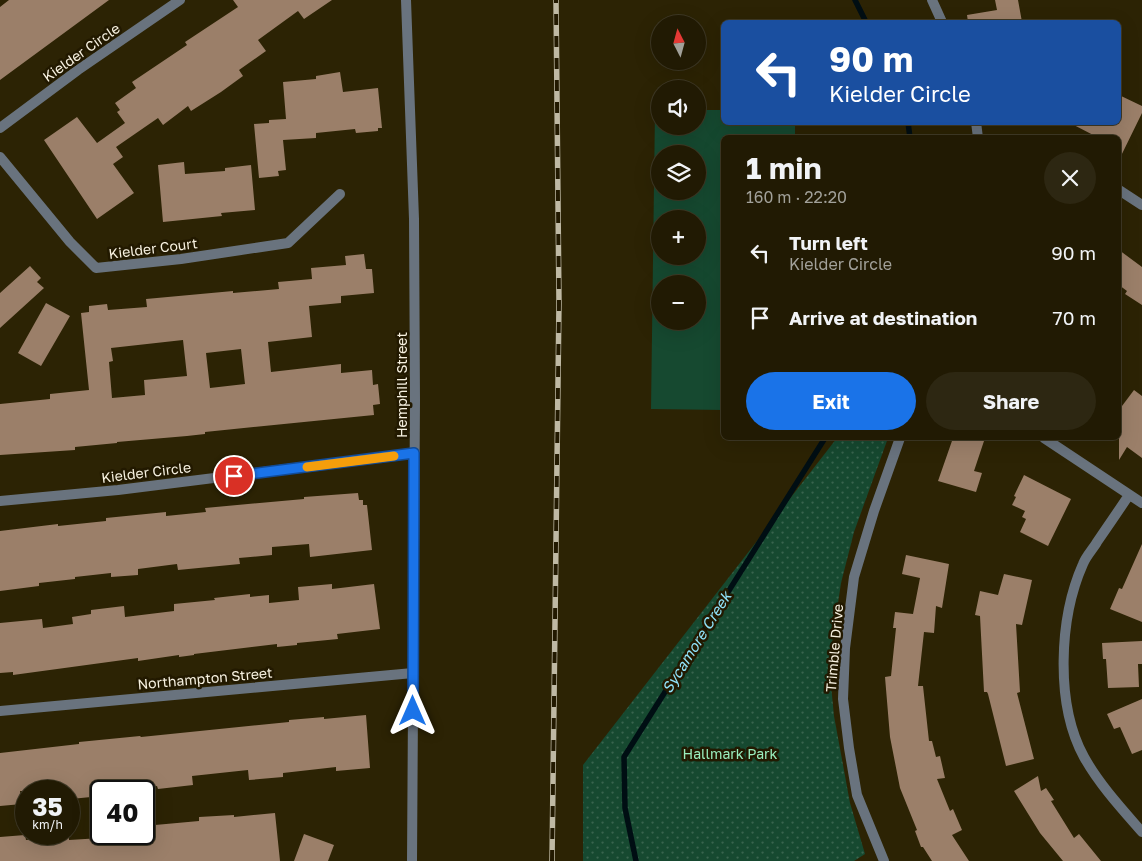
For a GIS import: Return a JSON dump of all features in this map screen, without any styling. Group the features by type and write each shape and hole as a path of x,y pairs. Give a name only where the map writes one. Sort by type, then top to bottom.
{"street":[{"name":"Kielder Circle","path":"0,128 78,70 180,0"},
{"name":"Hemphill Street","path":"406,0 414,219 412,861"},
{"path":"932,0 941,20"},
{"name":"Kielder Court","path":"0,157 70,242 96,268 181,259 288,243 340,194"},
{"path":"1121,191 1142,205"},
{"name":"Trimble Drive","path":"884,861 857,795 843,699 845,648 854,578 874,511 899,440"},
{"path":"1047,440 1142,503"},
{"name":"Kielder Circle","path":"0,501 118,490 414,453"},
{"path":"1129,494 1083,563 1073,591 1064,640 1062,666 1066,699 1074,732 1083,756 1103,786 1142,832"},
{"name":"Northampton Street","path":"0,711 413,673"}],"green space":[{"path":"706,110 721,110 721,125 795,125 795,135 721,135 721,410 651,409 652,330 706,330 706,275 653,275 653,265 706,265 706,210 654,210 654,200 706,200 706,145 655,145 655,135 706,135"},
{"name":"Hallmark Park","path":"835,440 887,440 854,532 841,583 829,664 834,716 850,803 865,854 854,861 583,861 583,765"}],"building":[{"path":"9,0 109,0 0,80 0,7"},
{"path":"233,0 332,0 304,19 298,11 258,40 266,51 239,70 243,76 221,92 191,111 188,106 163,125 158,118 116,147 123,157 113,164 134,193 97,219 44,140 77,117 97,143 125,123 117,112 120,110 115,103 136,88 132,82 187,45 185,42 238,7"},
{"path":"995,0 1018,0 1022,20 968,20 967,15 997,10"},
{"path":"340,72 343,92 378,88 382,128 378,128 378,131 356,133 355,129 316,133 316,138 283,140 286,170 278,171 279,176 259,178 254,124 269,123 269,120 286,119 283,82 316,79 316,76"},
{"path":"1121,96 1142,106 1142,113 1121,156 1121,135 1093,135 1074,125 1121,125"},
{"path":"184,162 185,174 225,171 225,168 251,165 255,210 221,213 222,216 163,222 158,165"},
{"path":"1121,251 1142,267 1142,305 1125,294 1127,291 1121,286"},
{"path":"364,254 366,269 372,269 374,293 341,296 341,303 309,306 312,337 268,342 271,372 341,364 341,373 372,370 373,385 378,384 380,404 373,405 374,415 117,442 75,447 75,450 0,455 0,404 50,399 50,394 89,390 81,313 89,312 89,306 107,304 108,310 147,307 146,299 279,289 278,282 312,279 311,268 346,265 345,256","holes":["183,340 187,376 144,380 145,395 112,398 109,362 113,361 111,348","241,349 245,384 210,388 206,353"]},
{"path":"30,266 41,278 37,282 44,288 0,328 0,293"},
{"path":"46,303 70,316 41,366 18,353"},
{"path":"1134,390 1142,396 1142,458 1127,447 1119,460 1121,407"},
{"path":"952,440 984,440 974,471 982,473 976,492 938,481"},
{"path":"1024,475 1071,499 1048,546 1020,532 1026,519 1022,517 1025,511 1012,505"},
{"path":"358,493 359,500 363,500 363,505 367,505 372,550 310,557 309,544 272,547 272,555 239,558 240,564 178,570 177,564 138,569 138,575 111,577 111,573 75,577 75,579 39,583 39,586 0,591 0,531 58,524 58,526 106,521 106,518 166,512 166,516 206,512 205,508"},
{"path":"1142,544 1142,622 1110,609 1119,588 1122,589"},
{"path":"906,555 949,564 942,608 936,606 934,633 924,632 918,686 923,686 929,741 932,741 936,757 940,756 945,778 937,779 950,811 953,809 962,830 952,835 969,861 932,861 923,847 921,847 915,831 917,830 900,788 890,737 885,677 891,676 896,628 893,628 895,612 913,614 920,578 902,574"},
{"path":"1004,574 1032,580 1022,625 1016,624 1020,692 1017,693 1034,759 1006,766 988,694 984,692 980,616 975,615 980,591 998,595"},
{"path":"332,584 332,589 374,584 380,629 337,634 338,639 297,643 297,645 277,647 277,644 138,661 138,658 13,675 13,672 0,673 0,623 42,619 43,628 73,624 72,617 91,614 91,610 124,606 125,617 174,611 174,604 250,594 250,597 269,595 269,603 299,600 298,587"},
{"path":"1142,641 1142,664 1138,664 1139,687 1108,688 1106,659 1103,659 1102,643"},
{"path":"1142,699 1142,750 1132,754 1120,727 1114,729 1107,714"},
{"path":"366,715 370,768 336,771 336,767 283,773 283,777 249,780 248,770 192,776 193,785 158,789 157,786 155,786 155,780 90,780 90,797 80,798 80,780 15,780 15,805 0,806 0,753 79,744 79,742 289,722 289,720 324,717 324,719"},
{"path":"1038,776 1041,791 1046,788 1054,800 1051,801 1074,838 1079,834 1101,861 1063,861 1040,833 1014,791"},
{"path":"275,813 280,861 0,861 0,837 15,836 15,845 80,845 80,839 90,839 90,845 155,845 155,825 199,821 199,817 234,815 234,817"},
{"path":"304,834 334,845 328,861 294,861"}],"waterway":[{"name":"Sycamore Creek","path":"855,0 865,20"},
{"name":"Sycamore Creek","path":"908,125 910,135"},
{"name":"Sycamore Creek","path":"636,861 625,808 624,757 824,440"}],"railway":[{"path":"552,861 559,303 556,0"}],"slow traffic":[{"path":"307,467 394,456"}],"route":[{"path":"234,476 414,453 413,711"}]}
